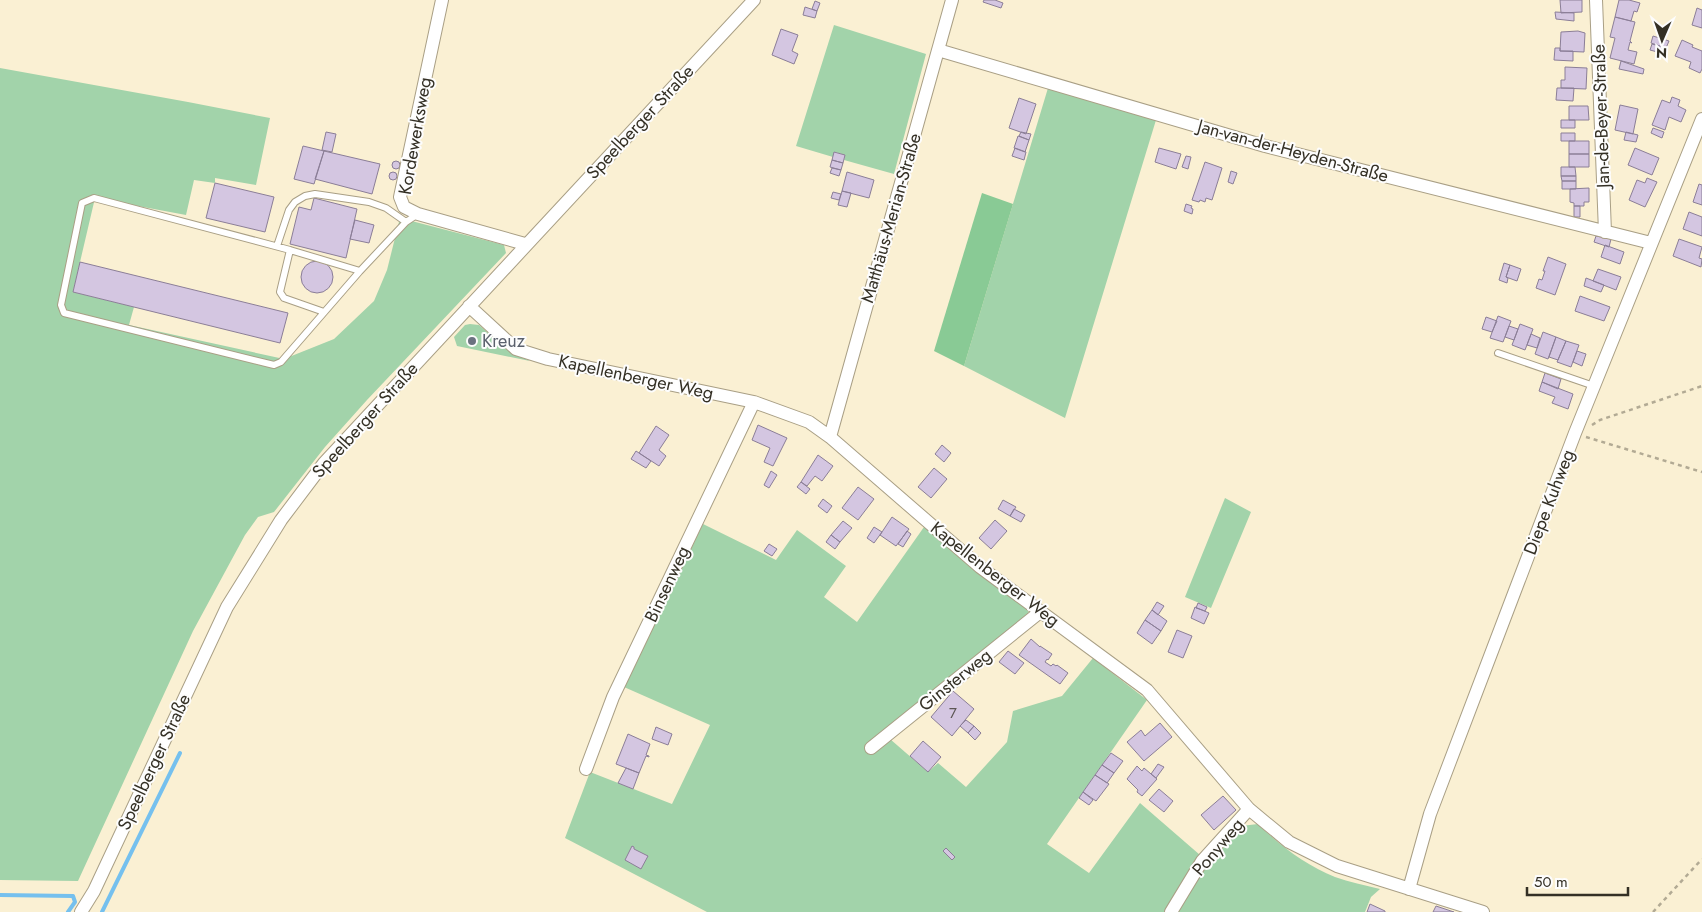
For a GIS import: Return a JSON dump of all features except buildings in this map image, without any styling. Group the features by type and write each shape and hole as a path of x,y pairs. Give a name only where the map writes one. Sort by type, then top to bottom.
{"street":[{"name":"Kordewerksweg","path":"442,0 400,197 404,207 418,214 525,244"},
{"name":"Speelberger Straße","path":"81,912 94,891 227,607 280,520 324,462 754,0"},
{"name":"Matthäus-Merian-Straße","path":"830,437 952,0"},
{"name":"Jan-de-Beyer-Straße","path":"1596,0 1605,232"},
{"name":"Jan-van-der-Heyden-Straße","path":"938,50 1265,146 1651,243"},
{"name":"Diepe Kuhweg","path":"1409,889 1430,814 1575,433 1702,119"},
{"name":"Kapellenberger Weg","path":"469,306 516,349 548,359 754,402 809,422 830,437 980,567 1147,690 1250,810 1289,842 1337,866 1483,912"},
{"name":"Binsenweg","path":"586,769 614,697 754,402"},
{"name":"Ginsterweg","path":"871,748 1040,612"},
{"name":"Ponyweg","path":"1172,912 1202,861 1250,810"}],"lane":[{"path":"278,246 289,210 295,202 305,196 315,194 369,202 386,208 406,222"},
{"path":"360,270 278,246 94,198 82,203 61,305 64,313 274,364 281,362 360,270 406,222 418,214"},
{"path":"290,250 280,292 284,298 324,312"},
{"path":"1498,353 1594,386"}],"path":[{"path":"1575,433 1600,420 1702,386"},
{"path":"1575,433 1702,472"},
{"path":"1653,912 1702,859"}],"green space":[{"path":"834,25 926,54 894,174 844,160 845,155 835,152 833,157 796,146"},
{"path":"0,68 270,118 256,185 215,178 215,183 194,180 186,215 95,198 73,292 134,307 129,325 284,359 334,339 374,301 387,270 400,218 504,245 506,253 367,400 325,447 274,512 258,517 245,535 193,631 78,881 0,880"},
{"path":"1048,88 1156,120 1065,418 964,366"},
{"path":"982,193 1013,204 964,366 934,351"},
{"path":"465,325 479,325 511,352 530,361 457,346 454,337"},
{"path":"1225,498 1251,512 1211,608 1185,597"},
{"path":"703,524 776,560 797,530 846,566 824,597 857,622 924,527 1028,609 1029,616 890,739 928,772 938,763 966,787 1007,742 1013,711 1062,696 1093,658 1147,700 1047,844 1089,873 1140,803 1200,855 1165,912 707,912 565,838 590,772 672,804 710,725 624,687"},
{"path":"1258,824 1285,848 1314,867 1340,879 1380,889 1371,897 1365,912 1177,912 1208,861 1241,826"}],"waterway":[{"path":"102,912 180,753"},
{"path":"0,895 73,896 75,902 68,912"}],"place":[{"name":"Kreuz","path":"472,341"}]}
